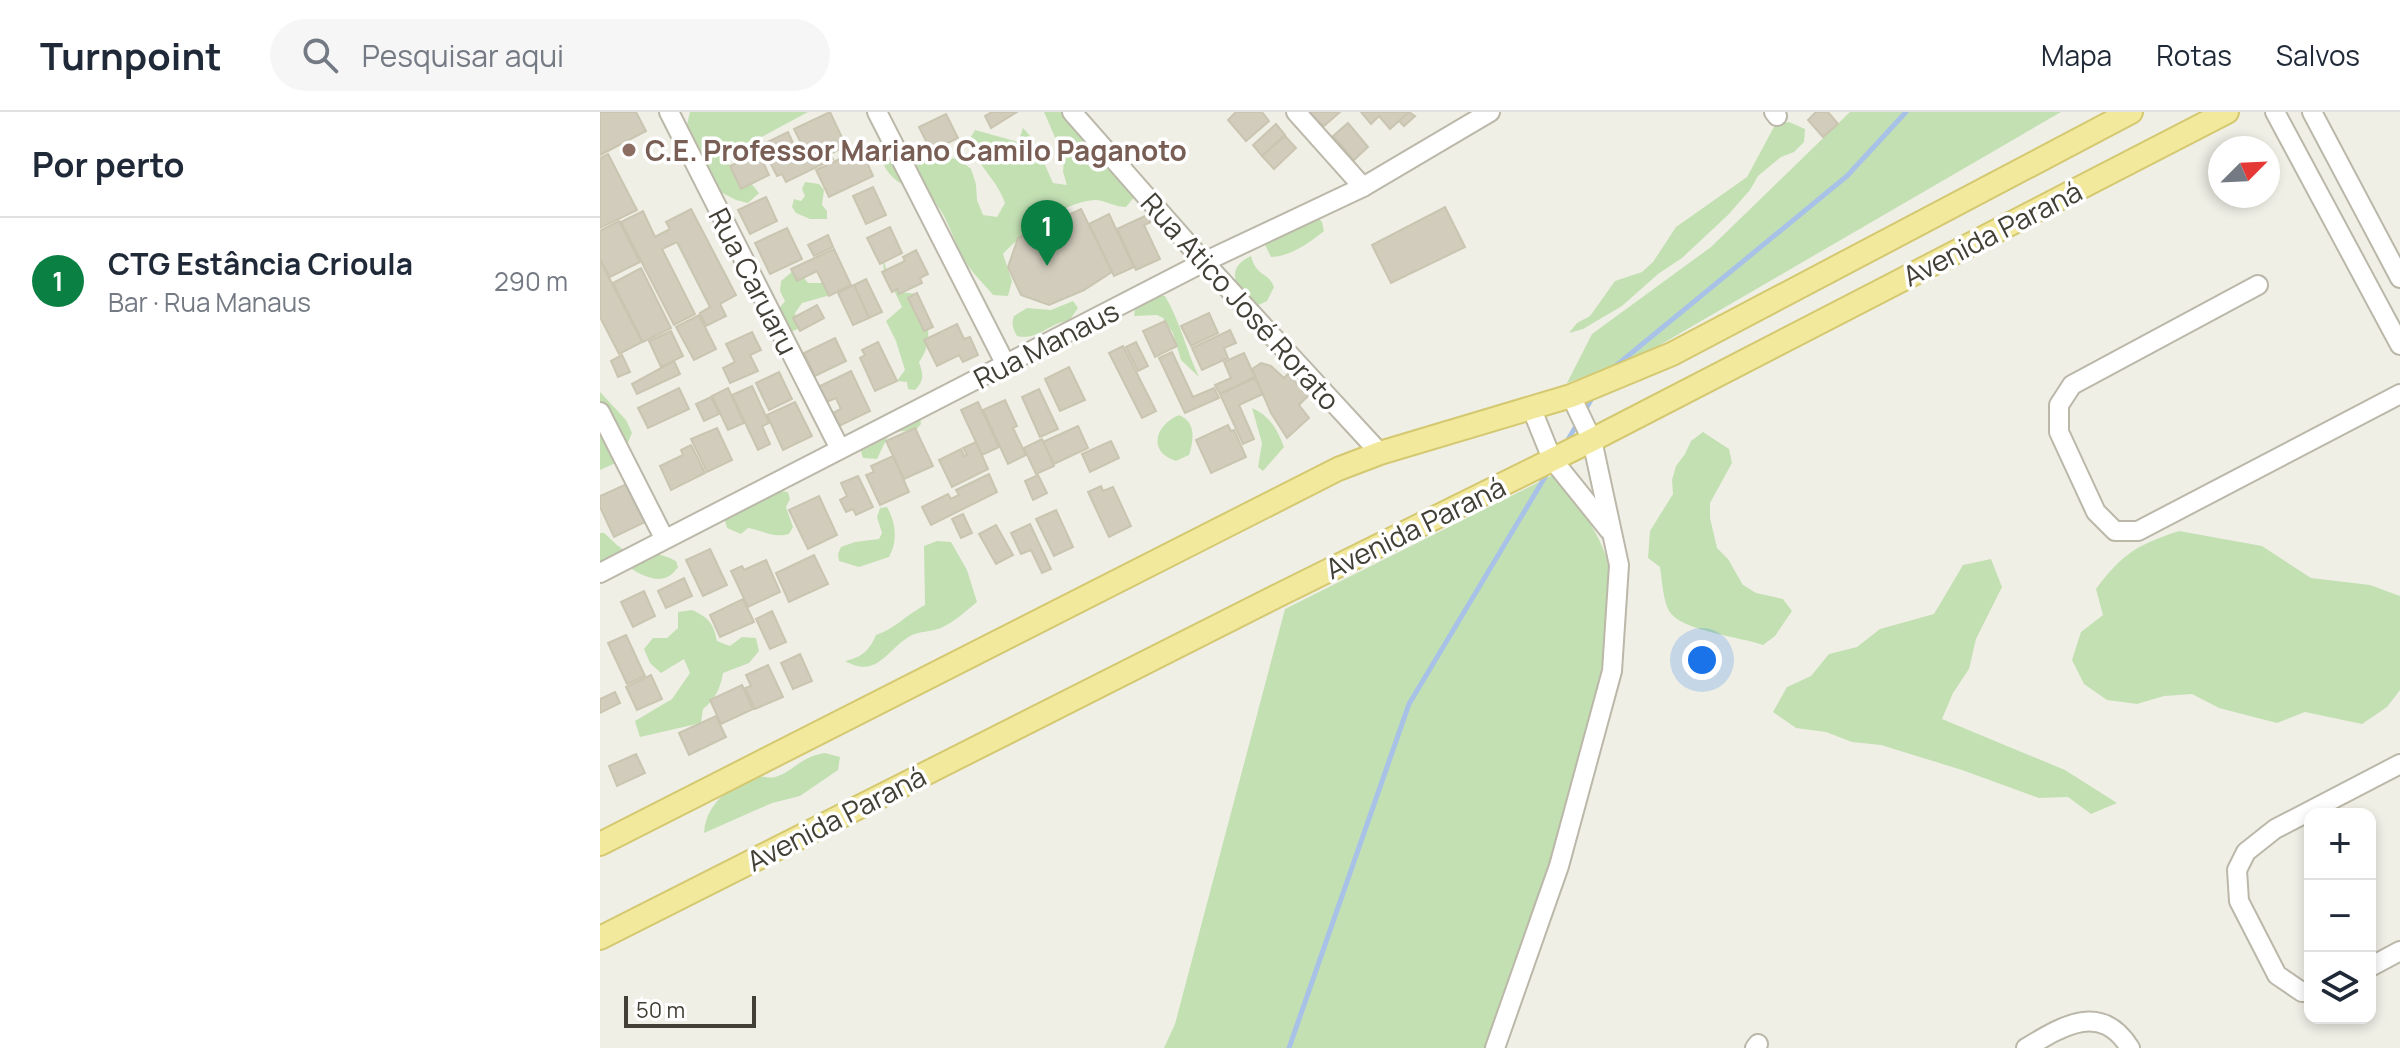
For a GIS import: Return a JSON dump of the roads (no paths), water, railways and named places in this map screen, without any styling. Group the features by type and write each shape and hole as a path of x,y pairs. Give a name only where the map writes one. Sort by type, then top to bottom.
{"main road":[{"name":"Avenida Paraná","path":"600,844 1338,469 1380,453 1579,392 1672,354 2131,112"},
{"name":"Avenida Paraná","path":"600,938 1592,440 2227,112"}],"street":[{"name":"Rua Caruaru","path":"669,112 840,449"},
{"path":"877,112 1006,365"},
{"name":"Rua Atico José Rorato","path":"1072,112 1204,262 1380,453"},
{"path":"1296,112 1363,187"},
{"name":"Rua Manaus","path":"600,573 1204,262 1363,187 1490,112"},
{"path":"2275,112 2400,345"},
{"path":"2312,112 2400,280 2374,296"},
{"path":"2328,211 2357,196"},
{"path":"2258,285 2072,385 2059,405 2059,432 2096,512 2115,531 2138,531 2400,394"},
{"path":"1495,1048 1559,866 1612,671 1619,565 1579,392"},
{"path":"1531,407 1552,459 1614,535"},
{"path":"600,412 664,538"},
{"path":"2304,992 2277,975 2239,901 2237,870 2246,852 2275,829 2400,764"},
{"path":"2376,964 2400,951"},
{"path":"2026,1048 2069,1024 2100,1021 2118,1029 2130,1048"}],"waterway":[{"path":"1612,369 1847,176 1906,112"},
{"path":"1584,412 1595,393"},
{"path":"1566,443 1579,421"},
{"path":"1289,1048 1409,704 1548,472"}],"place":[{"name":"C.E. Professor Mariano Camilo Paganoto","path":"629,150"},
{"name":"CTG Estância Crioula","path":"1047,266"}]}
